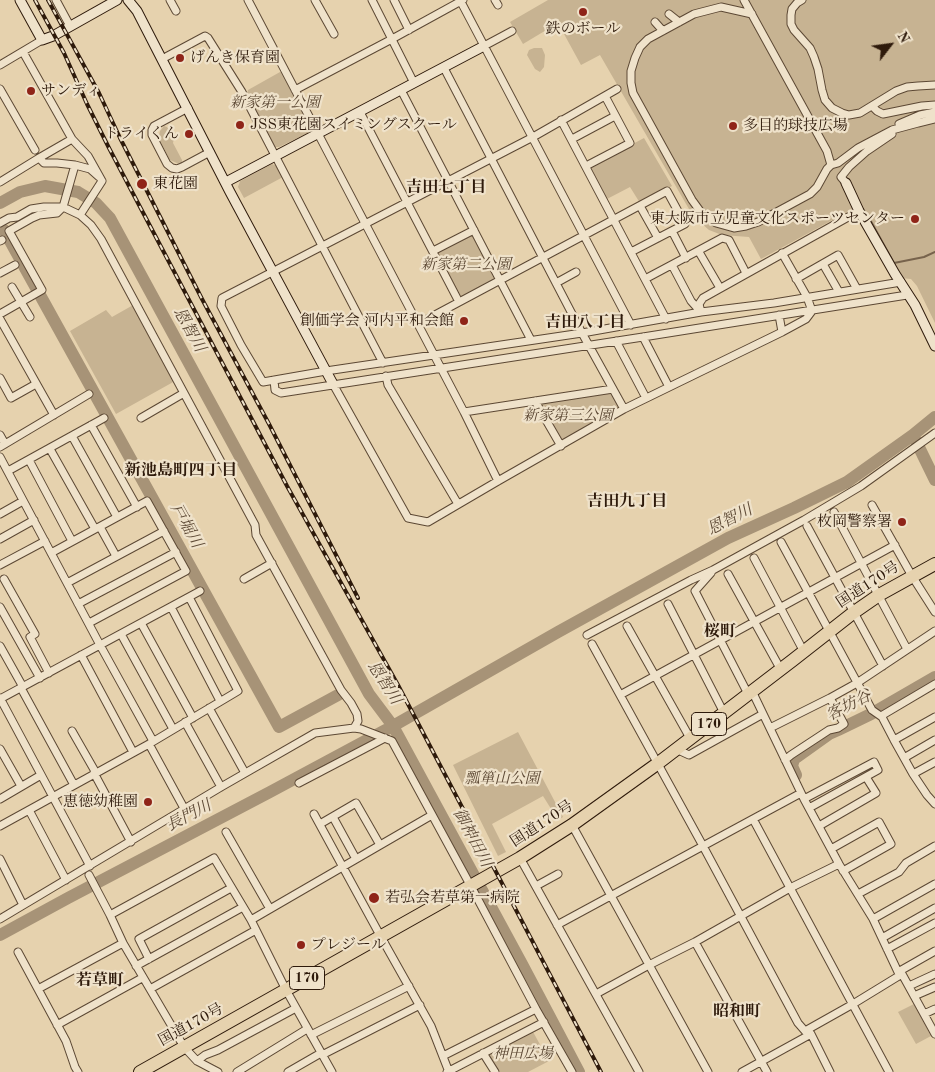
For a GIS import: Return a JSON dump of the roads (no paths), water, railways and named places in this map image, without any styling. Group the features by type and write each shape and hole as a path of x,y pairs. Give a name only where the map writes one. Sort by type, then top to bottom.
{"highway":[{"name":"国道170号","path":"140,1072 520,858 572,825 657,764 853,613 879,595 935,564"}],"street":[{"path":"20,0 42,40"},
{"path":"56,0 70,26"},
{"path":"0,65 117,0"},
{"path":"128,0 137,10 273,272 408,518 428,522 624,409 782,332 806,318 812,310"},
{"path":"170,0 176,11"},
{"path":"248,0 464,412 498,481"},
{"path":"315,0 334,34"},
{"path":"372,0 414,83"},
{"path":"394,0 409,30"},
{"path":"295,90 409,30 461,0 631,324"},
{"path":"721,7 725,0"},
{"path":"802,0 792,9 791,24 810,48 825,100 832,108 849,115 860,113 896,91 935,85"},
{"path":"746,1 827,151 831,164"},
{"path":"752,14 721,7 694,14 648,39 640,47 631,71 631,83 634,93 692,200 700,211 716,223 734,228 758,222 810,194 831,164 838,163 858,148 892,130 935,119"},
{"path":"672,12 679,22"},
{"path":"658,21 663,31"},
{"path":"226,182 512,31"},
{"path":"162,59 205,36 208,38 242,92 383,363"},
{"path":"23,52 72,139 88,156 102,181"},
{"path":"444,68 542,258 624,409"},
{"path":"0,90 35,150"},
{"path":"401,90 531,340"},
{"path":"617,90 222,298 221,306 263,382 900,282"},
{"path":"586,166 630,142 604,96"},
{"path":"872,106 883,114 935,105"},
{"path":"188,108 154,126 152,136 167,164 172,168 182,167 210,152"},
{"path":"360,112 459,302"},
{"path":"935,112 920,115 896,125 892,133 867,151 841,177 846,182 859,211 915,305 935,346"},
{"path":"572,139 615,116"},
{"path":"562,120 666,319"},
{"path":"0,182 72,139"},
{"path":"39,158 44,163 57,162 90,170 97,174 102,181"},
{"path":"0,314 42,290 9,231 39,215 57,213 63,208 75,165"},
{"path":"80,215 102,181"},
{"path":"418,324 668,191 685,224 631,252"},
{"path":"640,206 658,238"},
{"path":"0,223 9,218 17,217 31,209 44,207 63,208 80,215 91,225 101,239 255,525 256,535 341,690 357,714 357,728"},
{"path":"701,312 699,304 702,298 859,211"},
{"path":"433,251 474,230"},
{"path":"672,231 686,258"},
{"path":"645,279 699,252 722,238 729,240 746,273"},
{"path":"699,252 720,288"},
{"path":"782,253 812,310"},
{"path":"796,279 838,255 857,289"},
{"path":"823,264 839,292"},
{"path":"0,273 15,265"},
{"path":"672,266 691,301 701,312"},
{"path":"556,283 576,272"},
{"path":"12,287 30,316"},
{"path":"274,380 275,390 281,393 779,316 908,294"},
{"path":"779,316 782,332"},
{"path":"0,319 54,415"},
{"path":"644,337 669,387"},
{"path":"616,341 646,398"},
{"path":"386,376 388,385 458,504"},
{"path":"0,378 11,398 36,384"},
{"path":"464,412 613,389"},
{"path":"141,418 184,393"},
{"path":"0,435 3,446 89,394"},
{"path":"535,401 561,446"},
{"path":"8,471 104,418"},
{"path":"92,426 137,507"},
{"path":"587,635 713,570 830,505 861,486 935,433"},
{"path":"72,436 117,518"},
{"path":"50,448 97,528 116,556"},
{"path":"0,456 151,742 184,810"},
{"path":"29,460 72,541"},
{"path":"0,514 23,501"},
{"path":"51,553 147,501 186,570 88,623"},
{"path":"872,505 912,576 935,612"},
{"path":"834,512 907,649"},
{"path":"0,539 34,520"},
{"path":"807,526 883,666"},
{"path":"67,583 164,531"},
{"path":"0,565 45,541"},
{"path":"781,542 872,710 881,716 888,726 913,774 935,803"},
{"path":"620,695 895,545"},
{"path":"78,604 176,552"},
{"path":"754,558 804,652"},
{"path":"244,579 272,563"},
{"path":"713,570 695,591 720,640 763,714 818,826 873,919 887,949 935,1034"},
{"path":"728,574 781,670"},
{"path":"5,578 35,634 30,638 49,673"},
{"path":"90,866 0,699 200,591"},
{"path":"0,826 151,742 238,690 189,597"},
{"path":"668,604 724,712"},
{"path":"0,606 40,678"},
{"path":"171,607 220,701"},
{"path":"141,623 192,718"},
{"path":"627,626 690,738"},
{"path":"770,728 857,683 935,631"},
{"path":"121,634 173,729"},
{"path":"592,644 798,1024 808,1033 830,1072"},
{"path":"0,646 74,785"},
{"path":"80,656 133,752"},
{"path":"881,716 935,684"},
{"path":"785,760 829,730 844,724 830,698"},
{"path":"209,708 246,773"},
{"path":"676,749 688,755 763,714"},
{"path":"894,740 935,717"},
{"path":"185,722 221,787"},
{"path":"0,919 315,733 357,728 392,741 432,815 475,883 536,1009 572,1072"},
{"path":"72,731 131,842"},
{"path":"299,783 384,738"},
{"path":"904,758 935,740"},
{"path":"0,748 21,786"},
{"path":"557,925 753,819 874,762 878,770 809,808"},
{"path":"913,774 935,762"},
{"path":"0,799 41,775"},
{"path":"818,826 876,793 866,776"},
{"path":"320,824 356,803 380,845"},
{"path":"28,810 66,880"},
{"path":"314,814 431,1026 448,1072 544,1022"},
{"path":"251,920 432,815"},
{"path":"333,817 356,860"},
{"path":"753,819 889,1072"},
{"path":"831,848 878,822 887,836 891,844 844,871"},
{"path":"572,825 708,1072"},
{"path":"226,832 270,909"},
{"path":"858,894 899,872 906,863 935,846"},
{"path":"56,886 89,875 92,870 115,851"},
{"path":"110,915 214,858 251,920 286,990 332,1072"},
{"path":"520,858 639,1072"},
{"path":"0,859 24,905"},
{"path":"596,994 695,942 790,888 839,864"},
{"path":"536,886 558,874"},
{"path":"89,875 142,978 184,1047 197,1061 217,1072"},
{"path":"873,919 935,884"},
{"path":"149,959 139,939 231,888"},
{"path":"136,966 243,907"},
{"path":"882,938 935,908"},
{"path":"887,949 935,923"},
{"path":"150,989 256,930"},
{"path":"695,942 766,1072"},
{"path":"38,989 123,943"},
{"path":"742,1072 808,1033 935,951"},
{"path":"18,952 58,1025 66,1041 74,1067 78,1072"},
{"path":"909,986 935,974"},
{"path":"58,1025 142,978"},
{"path":"237,1072 309,1032 409,986"},
{"path":"914,996 935,986"},
{"path":"288,1072 420,1005"},
{"path":"197,1061 205,1055 218,1050 296,1008"},
{"path":"442,1056 536,1009"},
{"path":"924,1014 935,1009"},
{"path":"483,1053 495,1072"}],"waterway":[{"name":"恩智川","path":"0,203 20,192 45,186 78,192 96,203 110,218 369,694 393,726 579,1072"},
{"path":"868,216 894,263 924,257 935,252"},
{"name":"戸堀川","path":"4,230 279,727 338,695"},
{"name":"恩智川","path":"0,935 393,726 728,538 847,482 935,417"},
{"name":"客坊谷","path":"913,435 935,480"},
{"name":"客坊谷","path":"796,775 792,766 794,759 829,734 871,714 935,677"}],"railway":[{"path":"35,0 64,53 109,148 287,486 398,685 601,1072"},
{"path":"48,0 99,93 202,299 269,424 358,598"}],"place":[{"name":"鉄のボール","path":"583,12"},
{"name":"げんき保育園","path":"180,58"},
{"name":"サンディ","path":"31,91"},
{"name":"JSS東花園スイミングスクール","path":"240,125"},
{"name":"多目的球技広場","path":"733,126"},
{"name":"トライくん","path":"189,134"},
{"name":"東花園","path":"142,184"},
{"name":"東大阪市立児童文化スポーツセンター","path":"915,219"},
{"name":"創価学会 河内平和会館","path":"464,321"},
{"name":"枚岡警察署","path":"902,522"},
{"name":"恵徳幼稚園","path":"148,802"},
{"name":"若弘会若草第一病院","path":"374,898"},
{"name":"プレジール","path":"301,945"}],"district":[{"name":"吉田七丁目","path":"446,188"},
{"name":"吉田八丁目","path":"585,323"},
{"name":"新池島町四丁目","path":"181,471"},
{"name":"吉田九丁目","path":"627,502"},
{"name":"桜町","path":"720,632"},
{"name":"若草町","path":"100,981"},
{"name":"昭和町","path":"737,1012"}],"park label":[{"name":"新家第一公園","path":"275,103"},
{"name":"新家第二公園","path":"466,265"},
{"name":"新家第三公園","path":"568,416"},
{"name":"瓢箪山公園","path":"502,779"},
{"name":"神田広場","path":"523,1054"}],"water label":[{"name":"長門川","path":"189,816"},
{"name":"御神田川","path":"472,838"}]}
